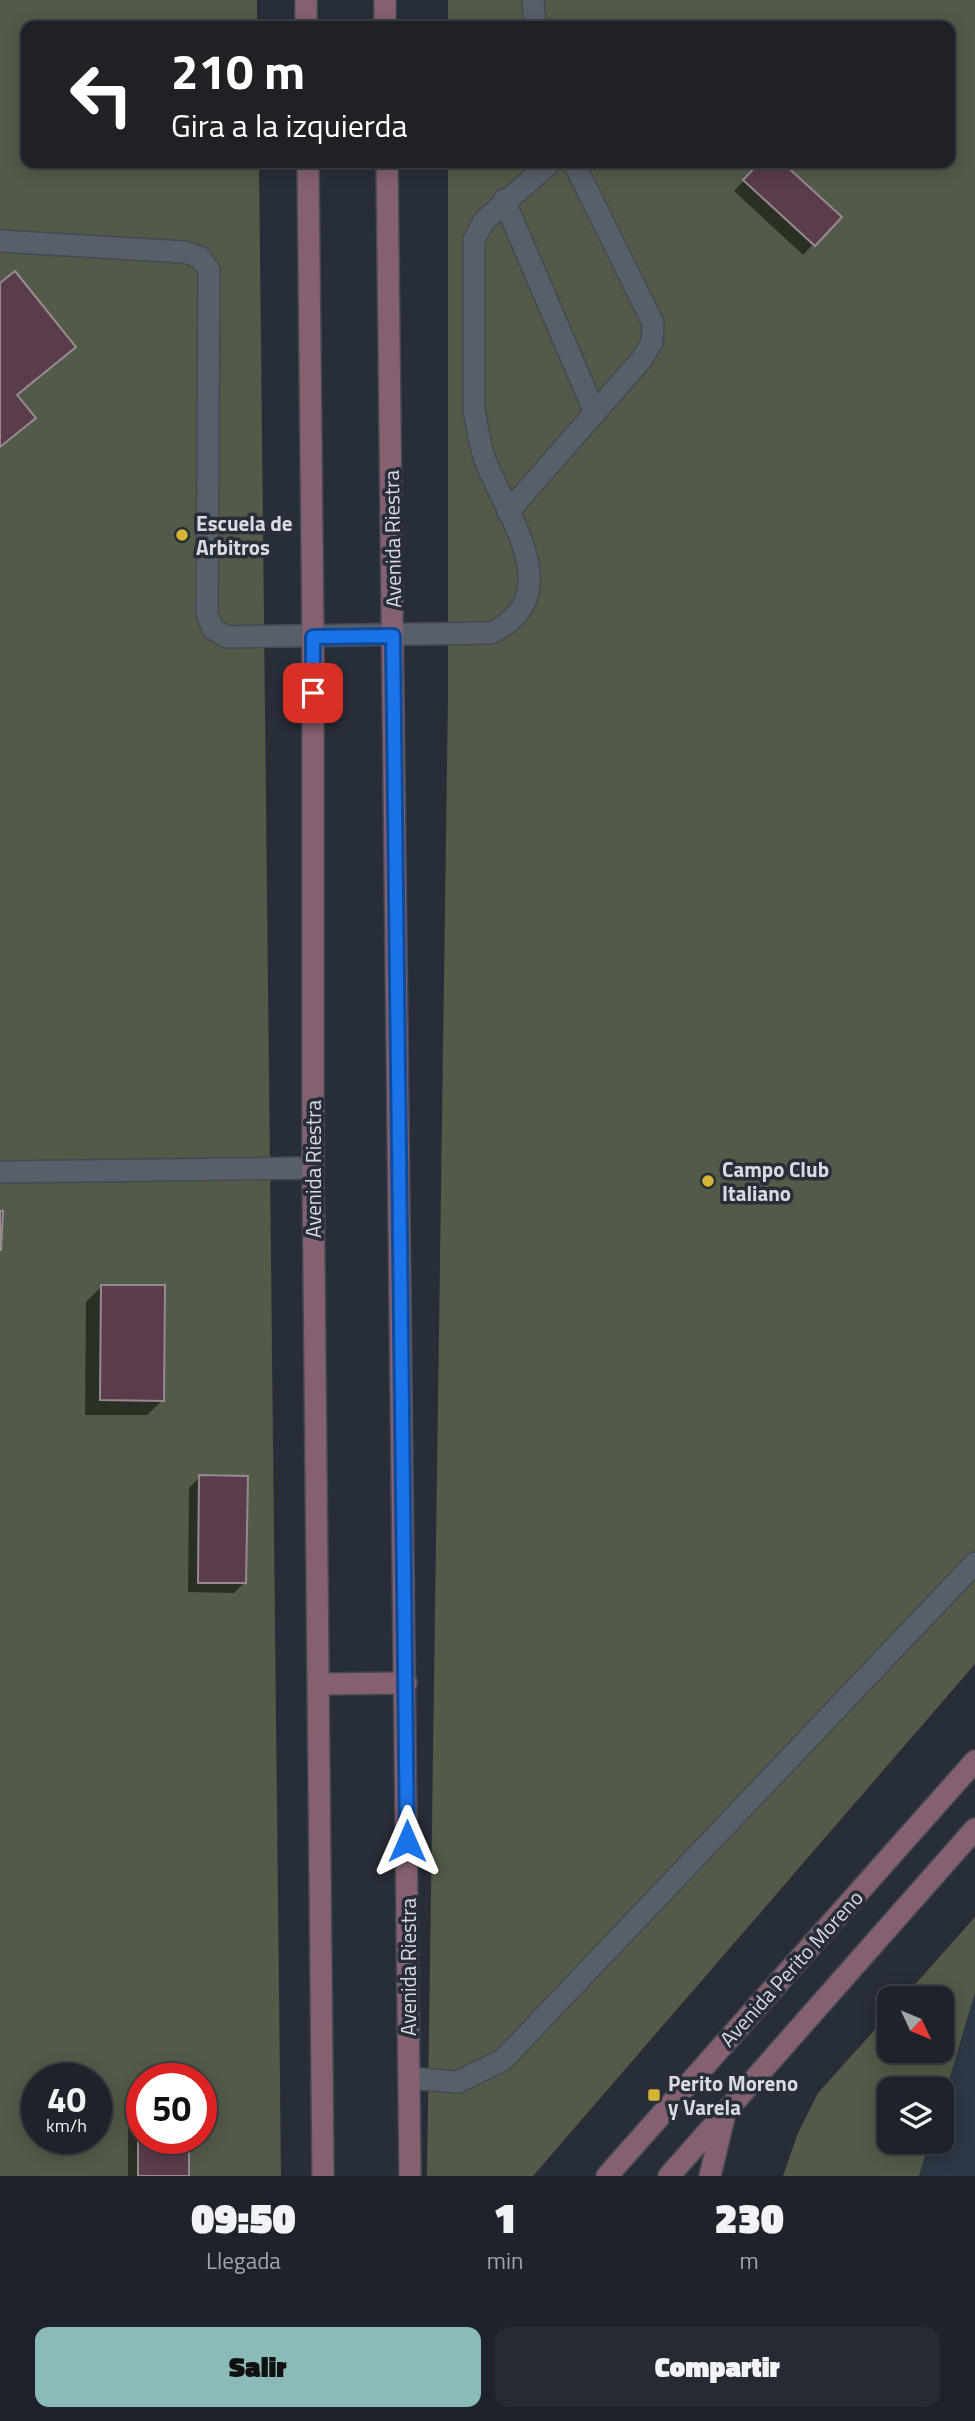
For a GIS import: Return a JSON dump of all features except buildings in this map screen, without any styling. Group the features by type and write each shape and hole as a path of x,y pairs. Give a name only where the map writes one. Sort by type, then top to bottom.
{"main road":[{"path":"306,0 306,21"},
{"path":"385,0 385,21"},
{"name":"Avenida Riestra","path":"308,168 313,637 313,1168 323,2176"},
{"name":"Avenida Riestra","path":"387,168 410,2176"},
{"path":"320,1684 406,1683"},
{"name":"Avenida Perito Moreno","path":"607,2176 975,1760"},
{"path":"669,2176 975,1829"},
{"path":"710,2176 725,2111"}],"lane":[{"path":"533,0 535,21"},
{"path":"0,241 184,252 200,257 209,270 207,614 213,629 227,637 393,636 491,632 508,625 522,610 531,586 529,563 485,458 478,434 474,396 474,240 484,220 544,168"},
{"path":"508,512 642,359 652,342 653,323 576,168"},
{"path":"504,200 595,413"},
{"path":"0,1172 313,1168"},
{"path":"409,2078 458,2082 503,2060 975,1563"}],"shaded area":[{"path":"975,1993 975,2176 919,2176 925,2154 954,2154 954,2077 950,2077"}],"green space":[{"path":"0,0 257,0 257,21 21,21 21,168 259,168 281,2176 0,2176"},
{"name":"Campo Club Italiano","path":"448,0 975,0 975,1664 533,2176 427,2176 448,697 448,168 955,168 955,21 448,21"},
{"path":"975,1917 975,1993 954,2063 954,1986 914,1986"},
{"path":"877,2027 877,2063 954,2063 950,2077 877,2077 877,2154 925,2154 919,2176 783,2176 798,2133 818,2093"}],"place":[{"name":"Escuela de Arbitros","path":"182,535"},
{"name":"Campo Club Italiano","path":"708,1181"},
{"name":"Perito Moreno y Varela","path":"654,2095"}],"route":[{"path":"313,693 313,637 393,636 407,1841"}]}
